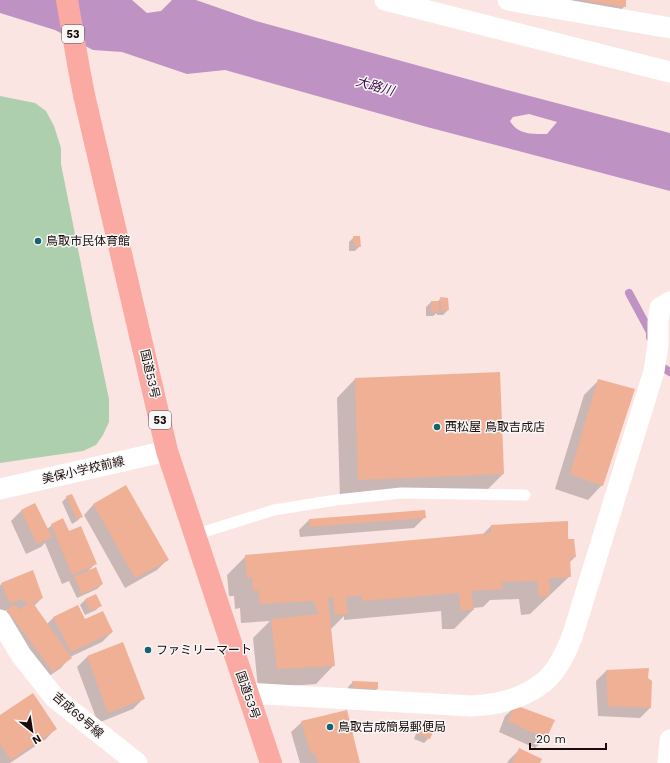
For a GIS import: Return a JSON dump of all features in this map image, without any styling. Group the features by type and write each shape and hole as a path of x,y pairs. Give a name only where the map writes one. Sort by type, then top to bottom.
{"highway":[{"name":"国道53号","path":"67,0 79,69 167,451 271,763"}],"street":[{"path":"508,0 670,28"},
{"path":"395,1 670,72"},
{"path":"247,693 471,706 490,705 509,700 528,692 546,681 564,655 573,634 654,371 658,345 658,322 660,308 670,302"},
{"name":"美保小学校前線","path":"0,489 167,451"},
{"name":"吉成69号線","path":"0,620 21,655 55,698 137,763"},
{"path":"668,763 670,740"}],"lane":[{"path":"194,534 274,510 336,500 401,493 525,494"}],"green space":[{"name":"鳥取市民体育館","path":"0,96 35,103 46,111 54,126 61,148 61,164 109,399 109,422 96,445 83,451 0,463"}],"water":[{"name":"大路川","path":"0,0 132,0 147,13 161,11 172,0 196,0 256,21 670,133 670,191 427,127 225,70 187,74 122,52 93,50 55,30 0,13","holes":["529,114 557,122 547,134 536,134 526,133 517,129 510,121 513,117"]}],"building":[{"path":"626,0 626,7 587,1"},
{"path":"353,236 360,236 361,247 354,246"},
{"path":"440,297 448,298 449,310 442,311"},
{"path":"431,301 439,301 439,312 431,311"},
{"path":"500,372 504,474 358,480 355,378"},
{"path":"598,379 635,389 603,486 570,474"},
{"path":"126,485 169,560 135,578 93,504"},
{"path":"72,494 83,517 77,519 66,496"},
{"path":"35,503 52,537 37,544 21,510"},
{"path":"425,510 426,518 310,527 309,519"},
{"path":"63,518 69,531 81,526 97,564 72,575 51,524"},
{"path":"568,521 568,539 574,539 576,557 570,558 571,577 549,578 550,595 539,597 537,581 502,582 503,589 471,591 474,610 461,610 459,593 362,601 362,595 346,597 348,614 335,615 333,597 328,598 335,666 277,669 271,619 318,614 314,601 260,604 258,590 253,591 252,577 247,578 245,555 491,533 491,525"},
{"path":"96,567 103,584 82,594 74,577"},
{"path":"33,570 43,598 33,603 72,658 53,672 7,610 15,604 19,610 27,604 24,599 10,603 1,583"},
{"path":"96,594 102,606 90,611 85,599"},
{"path":"78,605 85,619 103,611 113,632 71,652 53,617"},
{"path":"123,642 145,699 108,713 87,656"},
{"path":"649,668 648,678 652,681 651,708 608,706 606,670"},
{"path":"352,681 378,682 378,689 354,688"},
{"path":"33,693 57,729 11,760 0,744 0,715"},
{"path":"515,705 555,720 546,739 508,721"},
{"path":"347,710 360,763 318,763 315,753 311,754 301,721"},
{"path":"424,720 436,725 430,739 418,734"},
{"path":"519,748 542,759 540,763 512,763"}],"waterway":[{"path":"629,293 650,332 650,337"},
{"path":"662,367 670,372"}],"place":[{"name":"鳥取市民体育館","path":"38,241"},
{"name":"西松屋 鳥取吉成店","path":"437,427"},
{"name":"ファミリーマート","path":"148,650"},
{"name":"鳥取吉成簡易郵便局","path":"330,727"}]}
